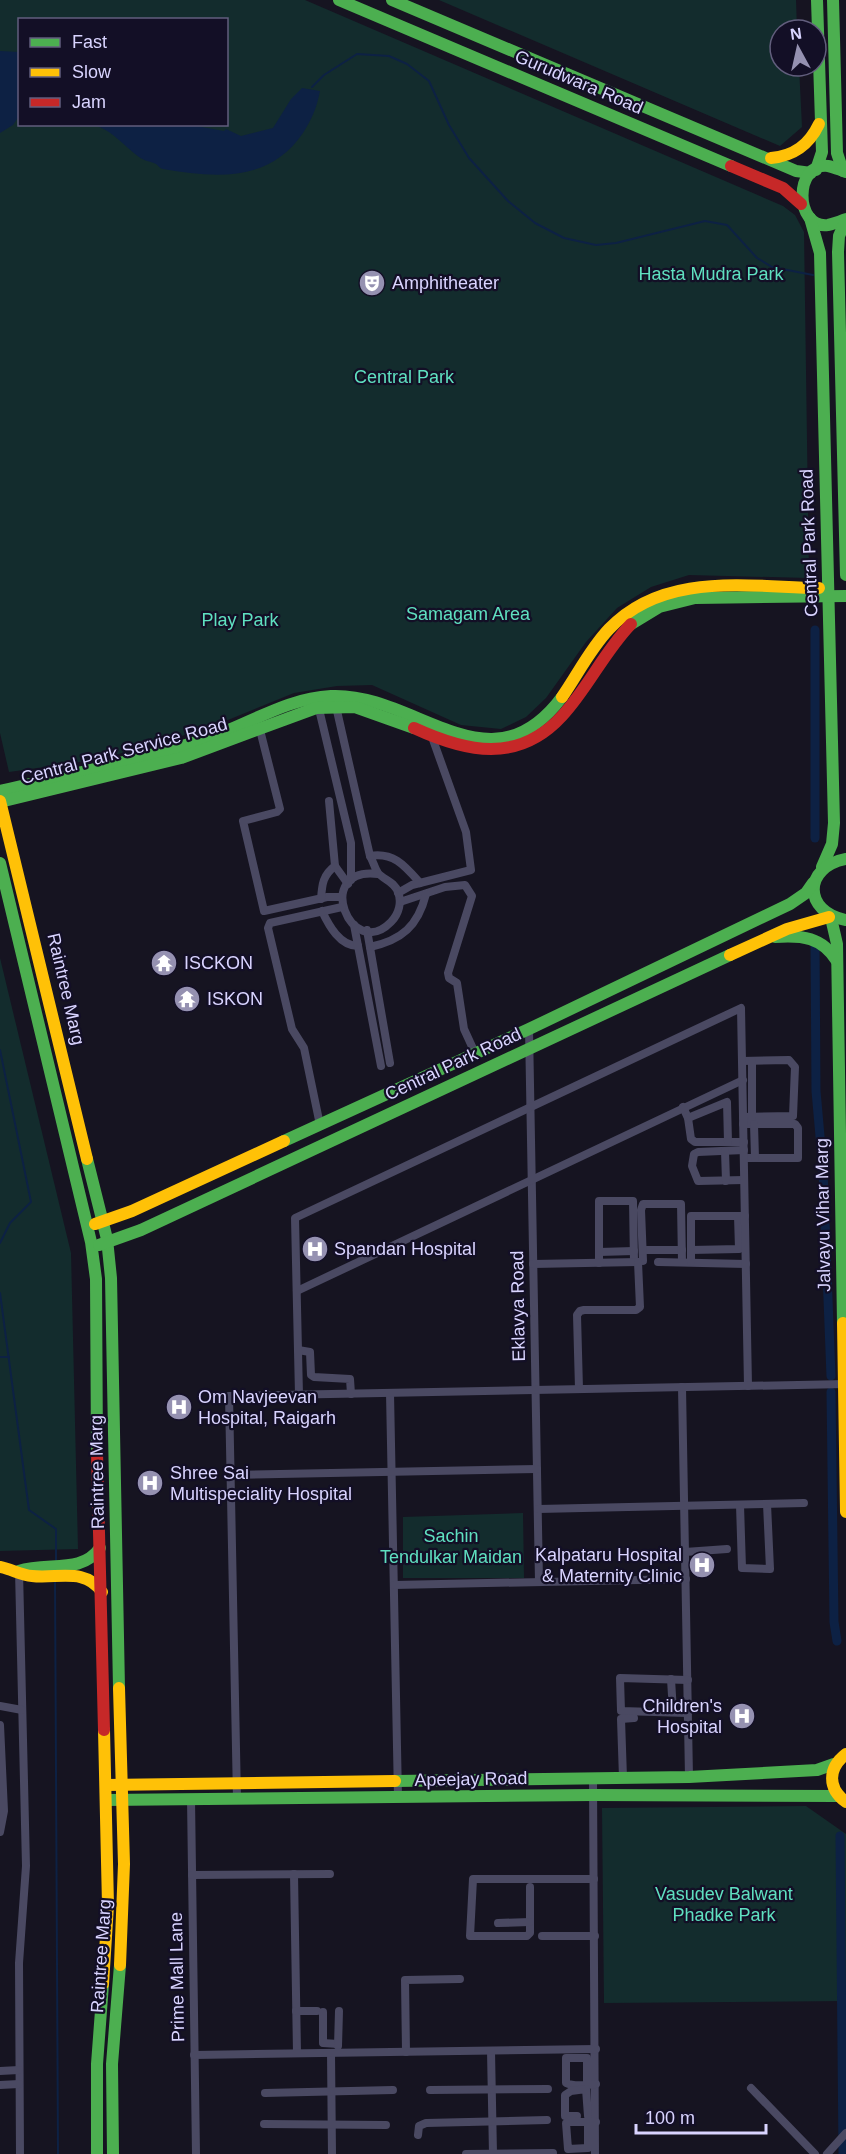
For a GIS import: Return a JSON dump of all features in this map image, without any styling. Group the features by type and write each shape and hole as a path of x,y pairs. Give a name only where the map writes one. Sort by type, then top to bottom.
{"main road":[{"name":"Gurudwara Road","path":"339,0 783,188 801,204 810,218"},
{"name":"Gurudwara Road","path":"392,0 796,171 814,172 832,167 845,172"},
{"path":"801,204 802,187 814,172 822,152 817,0"},
{"path":"833,0 837,153 845,172"},
{"path":"767,158 787,157 801,149 813,137 820,121"},
{"path":"810,218 826,224 846,220"},
{"name":"Central Park Road","path":"87,1226 126,1214 529,1029 790,904 806,893 822,867 832,844 834,823 819,253 810,218"},
{"name":"Central Park Road","path":"846,220 839,236 838,252 846,575"},
{"name":"Central Park Service Road","path":"0,791 175,748 317,703 335,701 386,705 458,737 489,740 511,737 529,728 551,711 570,688 604,633 627,612 646,601 671,591 694,587 828,592"},
{"path":"828,592 846,588"},
{"path":"828,592 846,596"},
{"name":"Central Park Service Road","path":"335,701 377,713 456,747 478,750 501,749 525,742 546,729 566,710 606,648 619,633 640,616 663,605 695,598 828,592"},
{"name":"Central Park Service Road","path":"0,802 178,759 260,730 317,703"},
{"name":"Raintree Marg","path":"0,802 103,1222 111,1278 113,1478 124,1906 113,2043 112,2154"},
{"path":"822,867 832,861 846,859"},
{"name":"Raintree Marg","path":"0,863 92,1246 96,1279 108,1905 98,2042 97,2154"},
{"path":"813,883 815,901 830,917"},
{"name":"Central Park Road","path":"92,1246 141,1230 798,924 830,917 846,920"},
{"name":"Jalvayu Vihar Marg","path":"830,917 836,936 843,1141 842,1384 846,1512"},
{"path":"765,939 795,936 818,939 830,948 837,961"},
{"path":"0,1567 30,1576 47,1571 66,1570 86,1563 95,1557 100,1548"},
{"path":"66,1570 90,1578 102,1592"},
{"path":"841,1799 830,1781 834,1764 846,1754"},
{"name":"Apeejay Road","path":"106,1785 689,1777 817,1770 834,1764"},
{"name":"Apeejay Road","path":"106,1800 593,1795 841,1799"}],"street":[{"path":"335,701 370,856 378,874"},
{"path":"317,703 351,843 350,882 342,897 342,907 345,916 354,925 367,930 387,926 398,911 399,897 394,884 378,874 369,873 350,882"},
{"path":"260,730 280,809 277,812 243,821 264,911 342,897"},
{"path":"399,897 420,883 471,870 466,832 432,737"},
{"path":"329,801 335,866 350,882"},
{"path":"370,856 383,854 392,856 420,883"},
{"path":"321,899 322,883 328,871 335,866"},
{"path":"399,897 426,894 444,887 465,885 470,890 472,897 448,973 449,978 457,983 464,1029 475,1053"},
{"path":"370,947 401,938 412,928 426,894"},
{"path":"320,1125 304,1048 292,1029 268,928 270,923 342,907"},
{"path":"322,911 340,938 351,946 358,946"},
{"path":"354,925 381,1066"},
{"path":"367,930 390,1063"},
{"path":"298,1395 295,1218 741,1008 747,1061 748,1121 744,1150 739,1249 599,1252"},
{"name":"Eklavya Road","path":"529,1029 539,1582"},
{"path":"747,1061 789,1060 794,1063 795,1090 793,1116 748,1121"},
{"path":"747,1061 743,1080 755,1158"},
{"path":"297,1290 743,1080"},
{"path":"688,1118 727,1102 726,1181"},
{"path":"683,1107 688,1118 691,1139 695,1142 744,1150 755,1158 798,1158 798,1128 795,1124 748,1121"},
{"path":"726,1146 694,1154 692,1166 698,1180 744,1180"},
{"path":"579,1389 578,1315 580,1311 636,1310 640,1307 645,1262 638,1251 633,1201 599,1201 600,1263"},
{"path":"638,1251 641,1210 643,1204 651,1202 681,1204 687,1250"},
{"path":"687,1262 691,1216 742,1216"},
{"path":"742,1216 746,1264 748,1386"},
{"path":"533,1264 645,1262 746,1264"},
{"path":"298,1350 310,1352 311,1375 314,1377 350,1378 351,1394"},
{"path":"237,1799 229,1396 842,1384"},
{"path":"682,1387 689,1777"},
{"path":"390,1393 398,1797"},
{"path":"231,1475 537,1469"},
{"path":"538,1509 804,1503"},
{"path":"740,1505 742,1568 770,1569 767,1504"},
{"path":"685,1552 727,1549"},
{"path":"19,1571 26,1843 19,1963 20,2154"},
{"path":"394,1585 686,1579"},
{"path":"688,1680 620,1678 621,1711 673,1712 688,1715"},
{"path":"671,1679 673,1712"},
{"path":"0,1706 22,1710"},
{"path":"623,1778 622,1718 688,1715"},
{"path":"0,1725 4,1811 0,1832"},
{"path":"593,1779 596,2049 592,2085 592,2119 595,2154"},
{"name":"Prime Mall Lane","path":"191,1799 196,2154"},
{"path":"294,1874 297,2053"},
{"path":"192,1875 330,1874"},
{"path":"530,1887 530,1933 527,1936 470,1936 471,1882 473,1879 594,1879"},
{"path":"498,1923 530,1922"},
{"path":"542,1936 595,1936"},
{"path":"406,2052 405,1980 460,1978"},
{"path":"296,2011 320,2011"},
{"path":"320,2011 323,2043 336,2050"},
{"path":"320,2011 321,2053"},
{"path":"332,2154 331,2091 339,2011"},
{"path":"194,2055 321,2053 336,2050 406,2052 596,2049"},
{"path":"491,2050 493,2154"},
{"path":"0,2071 19,2070"},
{"path":"0,2085 19,2084"},
{"path":"751,2088 815,2154"},
{"path":"430,2090 548,2089"},
{"path":"265,2093 393,2090"},
{"path":"418,2135 419,2126 426,2123 548,2120"},
{"path":"264,2124 386,2125"},
{"path":"827,2154 844,2136"},
{"path":"466,2154 553,2153"}],"green space":[{"name":"Central Park","path":"0,0 305,0 783,206 795,215 804,232 809,578 689,575 651,587 617,608 586,642 546,698 526,717 501,729 461,725 372,685 337,686 294,693 206,729 101,759 9,772 0,733"},
{"path":"439,0 796,0 797,18 768,18 768,78 800,78 802,127 780,146"},
{"path":"0,958 71,1253 78,1549 0,1551"},
{"name":"Sachin Tendulkar Maidan","path":"523,1513 524,1578 403,1578 403,1517"},
{"name":"Vasudev Balwant Phadke Park","path":"806,1806 846,1834 846,2001 604,2003 602,1808"}],"water":[{"path":"0,51 18,52 18,118 13,125 0,133"},
{"path":"302,88 320,91 309,123 289,149 274,161 257,169 240,173 221,175 162,169 141,158 113,135 97,126 196,126 224,131 226,129 241,136 273,128 291,99"}],"waterway":[{"path":"312,87 324,75 357,54 389,56 407,64 429,81 449,125 469,158 508,201 535,223 564,238 596,245 616,243 705,221 727,225 757,258 772,267 813,275"},
{"path":"815,630 815,838"},
{"path":"815,944 816,1091 823,1170 831,1376"},
{"path":"0,1050 31,1202 10,1223 0,1243"},
{"path":"0,1293 29,1510 56,1529 56,1561"},
{"path":"0,1357 9,1357"},
{"path":"831,1392 834,1622 837,1641"},
{"path":"55,1579 58,2154"},
{"path":"840,1836 843,2154"}],"traffic: fast":[{"path":"339,0 731,166"},
{"path":"392,0 796,171 811,173"},
{"path":"816,170 822,152 817,0"},
{"path":"833,0 837,153 843,171"},
{"path":"846,172 828,166 817,168 809,174 802,196 809,217 817,223 828,225 846,219"},
{"path":"810,218 820,253 834,823 832,844 822,867"},
{"path":"846,220 839,236 838,252 846,575"},
{"path":"631,624 659,607 695,598 846,596"},
{"path":"0,791 177,748 218,734 281,707 314,698 331,696 362,699 393,708 451,731 480,738 507,737 535,725 562,697"},
{"path":"0,802 181,758 316,708 355,707 414,728"},
{"path":"846,859 822,871 816,880 814,889 816,899 822,908 846,920"},
{"path":"0,863 91,1242 96,1279 97,1453"},
{"path":"284,1141 529,1029 790,904 806,893 813,883"},
{"path":"831,918 837,944 843,1323"},
{"path":"775,937 803,937 818,942 837,961"},
{"path":"99,1245 141,1230 730,955"},
{"path":"87,1159 107,1239 111,1278 119,1688"},
{"path":"19,1571 73,1565 83,1562 100,1548"},
{"path":"395,1781 689,1777 817,1770 834,1764"},
{"path":"106,1800 593,1795 837,1796"},
{"path":"113,2154 112,2064 120,1965"},
{"path":"97,2154 97,2064 103,1984"}],"traffic: slow":[{"path":"771,158 787,155 800,148 811,138 819,124"},
{"path":"562,697 590,653 609,629 631,611 655,598 681,590 708,586 819,588"},
{"path":"0,801 87,1159"},
{"path":"730,955 787,929 829,917"},
{"path":"95,1224 132,1211 284,1141"},
{"path":"843,1323 846,1512"},
{"path":"0,1567 32,1576 70,1576 88,1579 102,1592"},
{"path":"119,1688 124,1864 120,1965"},
{"path":"103,1984 108,1905 104,1730"},
{"path":"846,1754 836,1765 832,1778 835,1791 846,1802"},
{"path":"106,1785 395,1781"}],"traffic: jam":[{"path":"731,166 783,188 801,204"},
{"path":"414,728 453,743 472,747 491,749 528,742 562,716 580,694 612,646 631,624"},
{"path":"97,1453 104,1730"}],"place":[{"name":"Amphitheater","path":"372,283"},
{"name":"ISCKON","path":"164,963"},
{"name":"ISKON","path":"187,999"},
{"name":"Spandan Hospital","path":"315,1249"},
{"name":"Om Navjeevan Hospital, Raigarh","path":"179,1407"},
{"name":"Shree Sai Multispeciality Hospital","path":"150,1483"},
{"name":"Kalpataru Hospital & Maternity Clinic","path":"702,1565"},
{"name":"Children's Hospital","path":"742,1716"}],"park label":[{"name":"Hasta Mudra Park","path":"711,274"},
{"name":"Samagam Area","path":"468,614"},
{"name":"Play Park","path":"240,620"}]}
